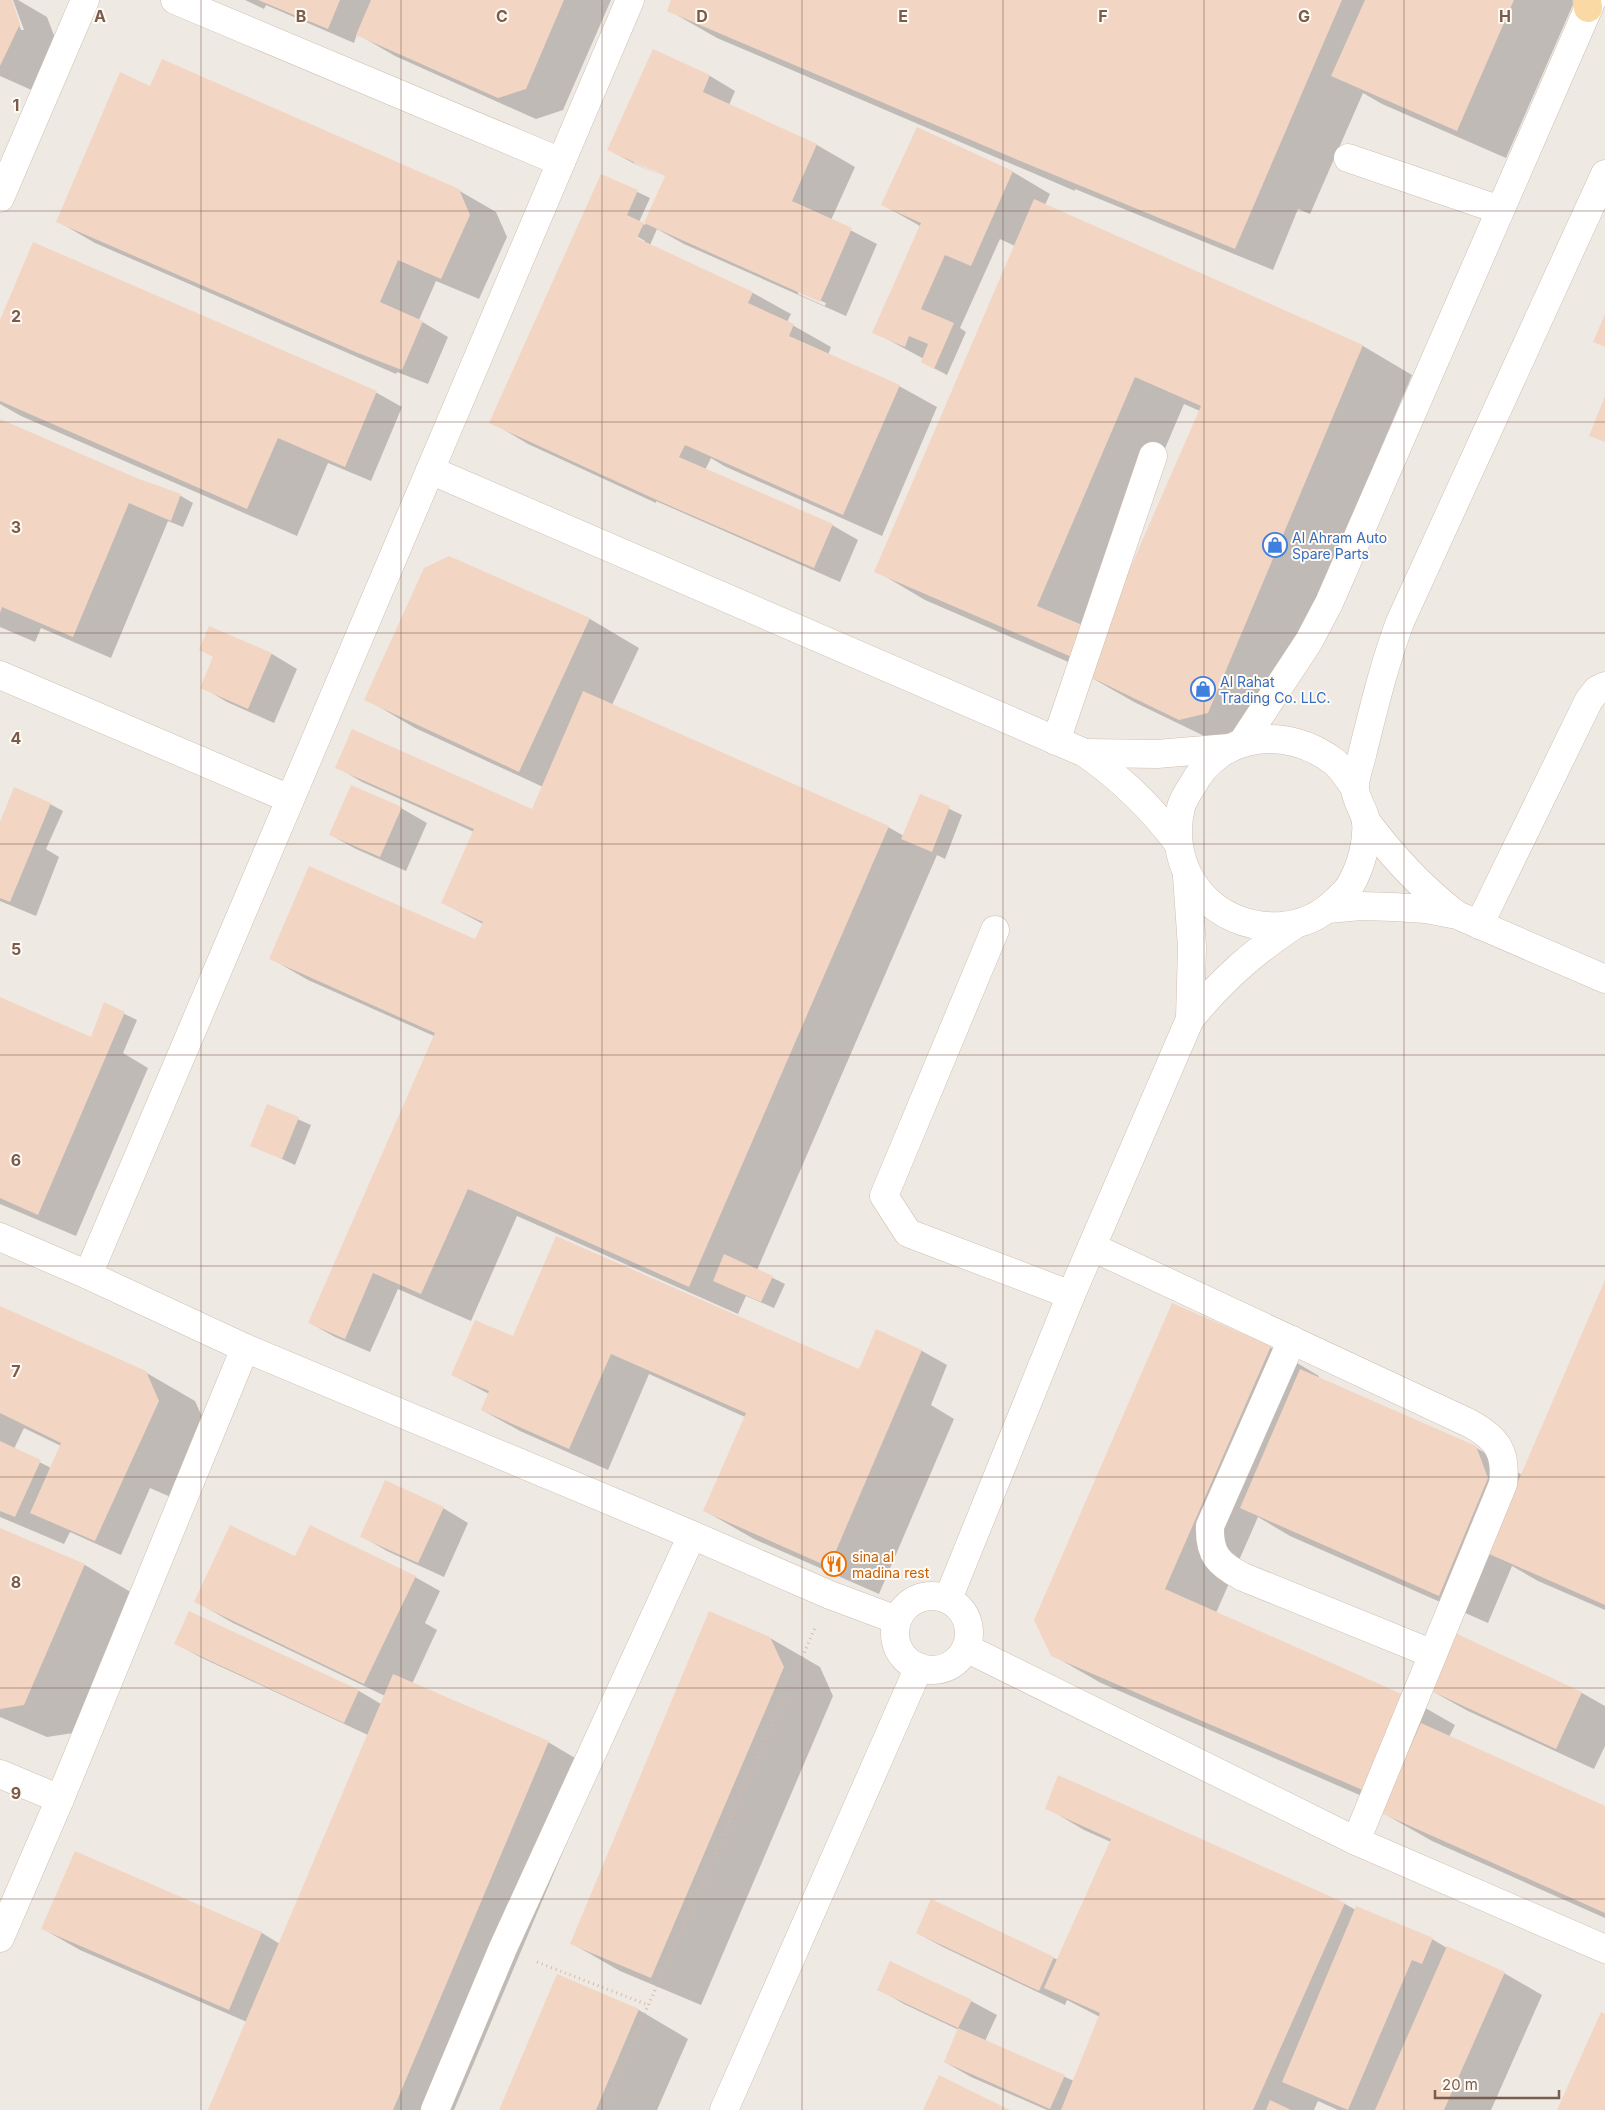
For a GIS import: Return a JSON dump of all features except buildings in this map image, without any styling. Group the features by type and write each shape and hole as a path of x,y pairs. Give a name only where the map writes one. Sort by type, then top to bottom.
{"street":[{"path":"0,198 85,0"},
{"path":"174,0 561,162"},
{"path":"88,1275 630,0"},
{"path":"1190,1019 1192,947 1187,874 1178,843 1181,806 1199,772 1236,745 1308,641 1329,602 1589,3"},
{"path":"1348,158 1500,210"},
{"path":"1355,788 1385,663 1400,622 1605,174"},
{"path":"1056,741 1153,456"},
{"path":"430,470 1085,754 1112,772 1136,793 1178,843"},
{"path":"0,675 290,799"},
{"path":"1468,920 1589,700 1597,690 1605,686"},
{"path":"1085,754 1157,754 1236,745 1274,738 1306,745 1335,762 1355,788 1366,821 1385,848 1407,872 1468,920"},
{"path":"948,1599 1071,1295 1190,1019 1212,991 1238,967 1266,944 1296,925 1313,919 1328,909 1351,885 1364,854 1366,821"},
{"path":"1187,874 1206,900 1233,919 1264,927 1296,925"},
{"path":"1328,909 1361,906 1426,909 1468,920 1605,979"},
{"path":"995,930 884,1196 908,1233 1071,1295"},
{"path":"0,1237 88,1275 245,1348 692,1535 830,1595 897,1620"},
{"path":"1092,1247 1469,1423 1490,1436 1499,1447 1504,1458 1503,1484 1356,1840"},
{"path":"1292,1340 1210,1526 1213,1552 1220,1563 1243,1577 1433,1654"},
{"path":"0,1938 60,1799 245,1348"},
{"path":"435,2110 503,1948 692,1535"},
{"path":"928,1596 948,1599 964,1615 968,1626 969,1637 966,1648 960,1658 952,1665 930,1670 909,1662 899,1648 895,1631 897,1620 910,1604 918,1598 928,1596"},
{"path":"966,1648 1356,1840 1605,1949"},
{"path":"724,2110 919,1667"},
{"path":"0,1774 60,1799"}],"path":[{"path":"602,2110 830,1595"},
{"path":"503,1948 648,2006"}],"shaded area":[{"path":"0,0 1605,0 1605,2110 0,2110"}],"place":[{"name":"Al Ahram Auto Spare Parts","path":"1275,545"},
{"name":"Al Rahat Trading Co. LLC.","path":"1203,689"},
{"name":"sina al madina rest","path":"834,1564"}]}
